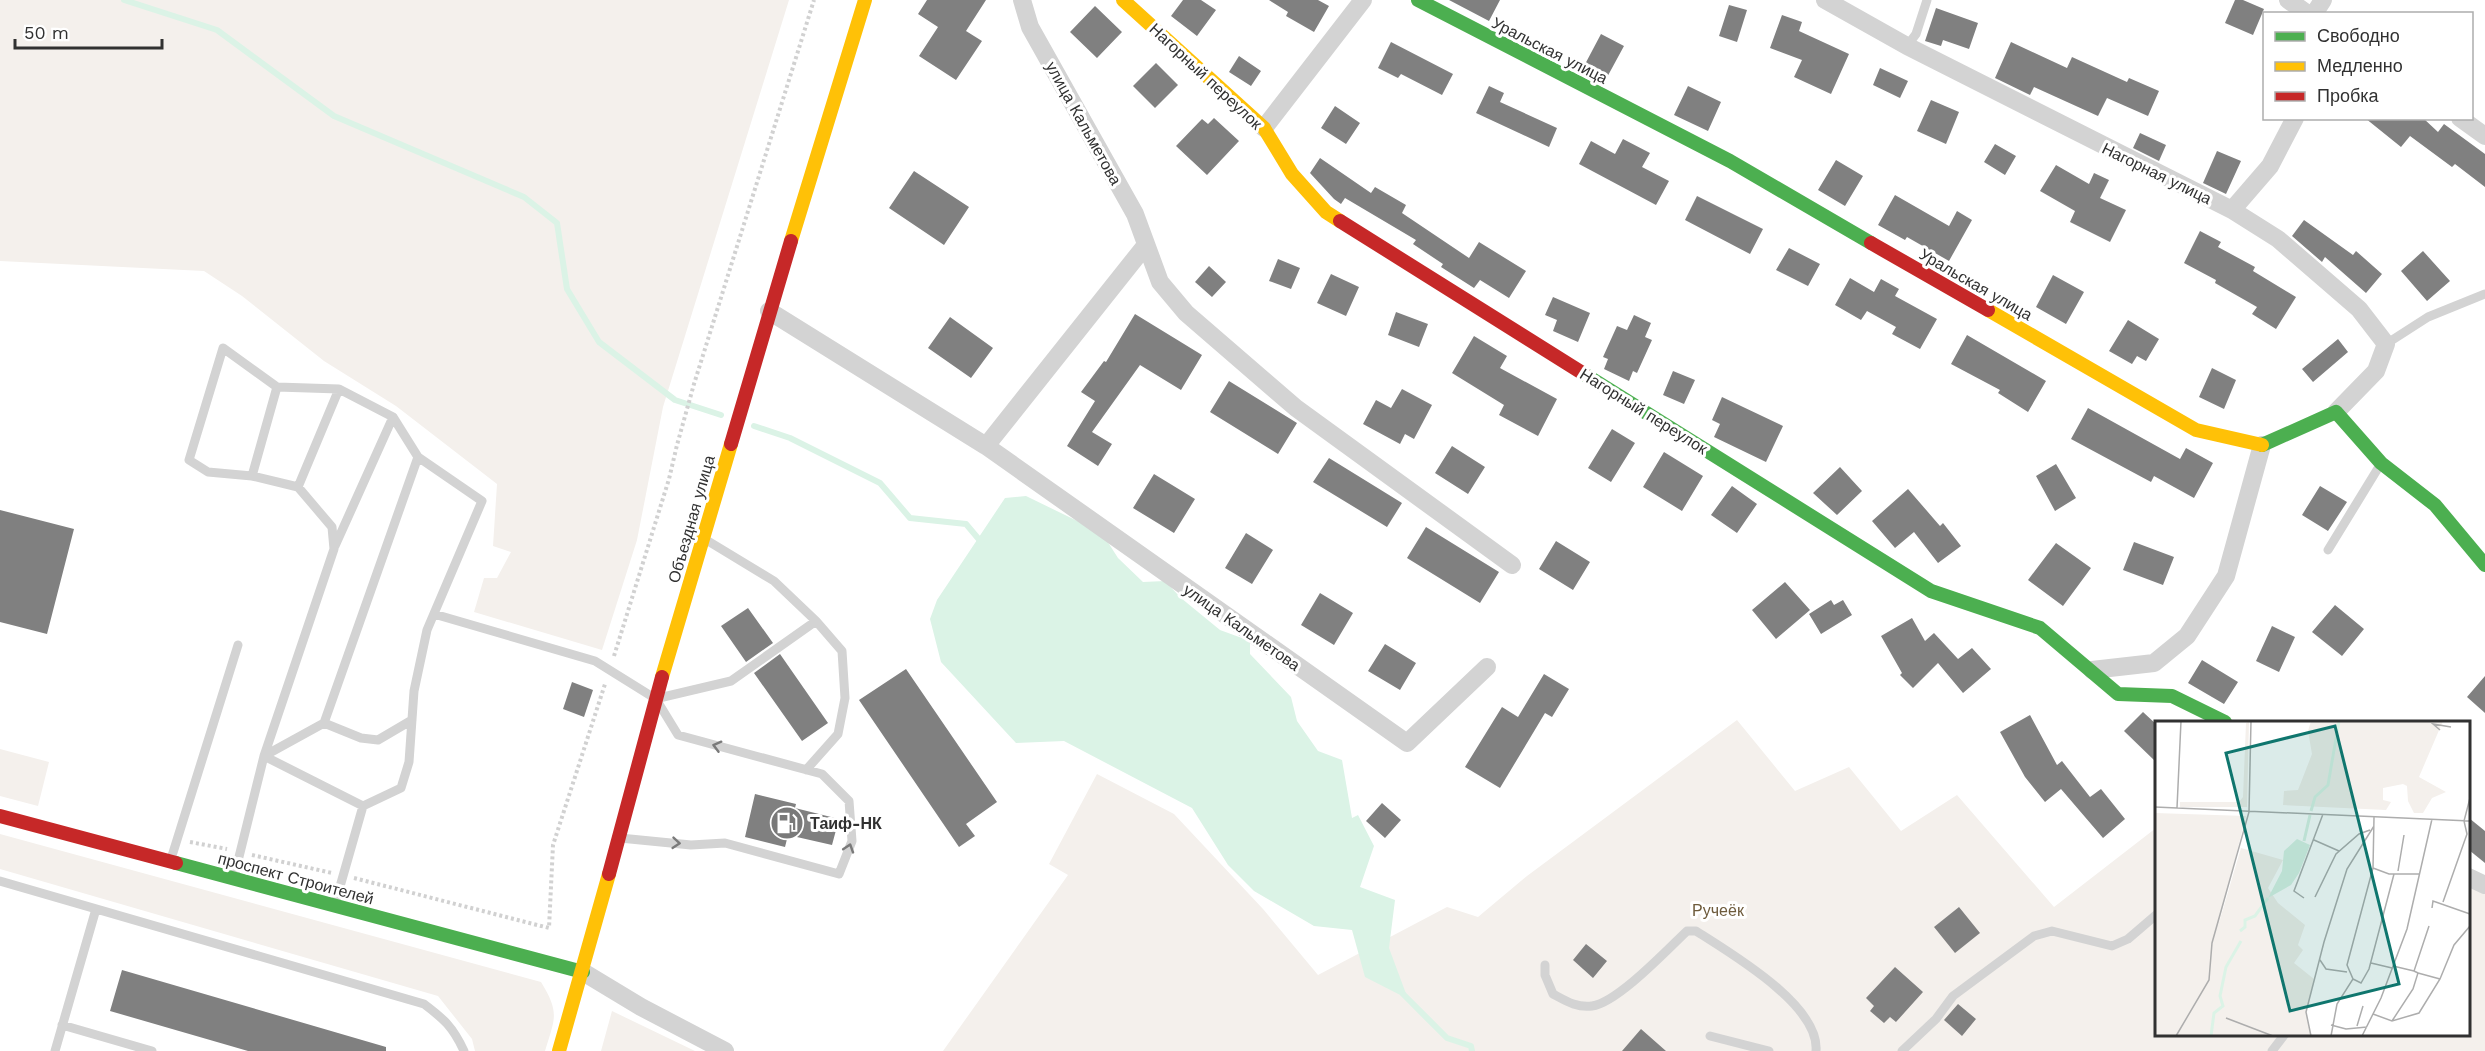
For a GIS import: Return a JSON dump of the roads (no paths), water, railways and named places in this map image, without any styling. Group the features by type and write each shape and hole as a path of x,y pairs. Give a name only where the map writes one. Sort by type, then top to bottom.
{"street":[{"name":"Объездная улица","path":"559,1051 583,972 656,699 770,311 865,0"},
{"name":"улица Кальметова","path":"1022,0 1030,27 1135,214 1160,282 1186,313 1296,408 1512,565"},
{"name":"Нагорный переулок","path":"1123,0 1264,128 1292,174 1326,212 1931,591 2040,628 2118,694 2172,696 2223,721"},
{"path":"1264,128 1363,0"},
{"name":"Уральская улица","path":"1418,0 1730,161 2196,430 2262,445"},
{"name":"Нагорная улица","path":"1824,0 1907,46 2232,210 2278,239 2359,309 2386,345"},
{"path":"2288,0 2305,12"},
{"path":"2232,210 2270,166 2294,120"},
{"path":"2463,120 2485,136"},
{"path":"986,446 1145,246"},
{"name":"улица Кальметова","path":"770,311 986,446 1407,743 1487,667"},
{"path":"2092,670 2154,663 2187,636 2226,576 2262,445 2336,412 2376,371 2386,345"},
{"path":"2336,412 2381,463 2435,505 2485,565"},
{"name":"проспект Строителей","path":"0,816 583,972"},
{"path":"2470,878 2485,885"},
{"path":"583,972 641,1007 725,1051"}],"lane":[{"path":"1907,46 1916,34 1927,0"},
{"path":"2386,345 2428,317 2485,294"},
{"path":"334,549 332,527 298,488 252,476 208,472 189,460 223,348 277,387 339,389 393,417 418,457 482,501 427,630 414,691 409,762 401,788 363,806 335,906"},
{"path":"252,476 277,387"},
{"path":"298,488 339,389"},
{"path":"233,879 264,756 334,549 393,417"},
{"path":"264,756 324,723 418,457"},
{"path":"2328,550 2381,463"},
{"path":"703,538 774,581 816,621 842,651 845,698 838,734 806,770"},
{"path":"434,615 595,660 656,699 678,735 822,774 849,801 852,842 839,874 725,843 692,844 618,838"},
{"path":"656,699 730,681 816,621"},
{"path":"170,862 238,645"},
{"path":"324,723 361,738 378,740 412,720"},
{"path":"264,756 363,806"},
{"path":"0,881 424,1004 446,1021 464,1051"},
{"path":"55,1051 96,909"},
{"path":"1902,1051 1936,1019 1953,996 2034,936 2052,931 2112,946 2128,939 2155,917"},
{"path":"1545,965 1545,975 1553,994 1575,1005 1594,1006 1620,992 1687,931 1695,931 1754,968 1803,1013 1817,1040 1816,1051"},
{"path":"62,1025 152,1051"},
{"path":"1710,1036 1769,1051"},
{"path":"2272,1051 2284,1036"}],"waterway":[{"path":"124,0 217,30 334,116 524,197 557,223 567,289 599,342 675,400 721,415"},
{"path":"754,426 790,438 880,483 910,518 966,524 982,543"},
{"path":"1403,994 1447,1038 1471,1046 1472,1051"}],"place":[{"name":"Таиф-НК","path":"787,823"}],"park label":[{"name":"Ручеёк","path":"1718,910"}]}
